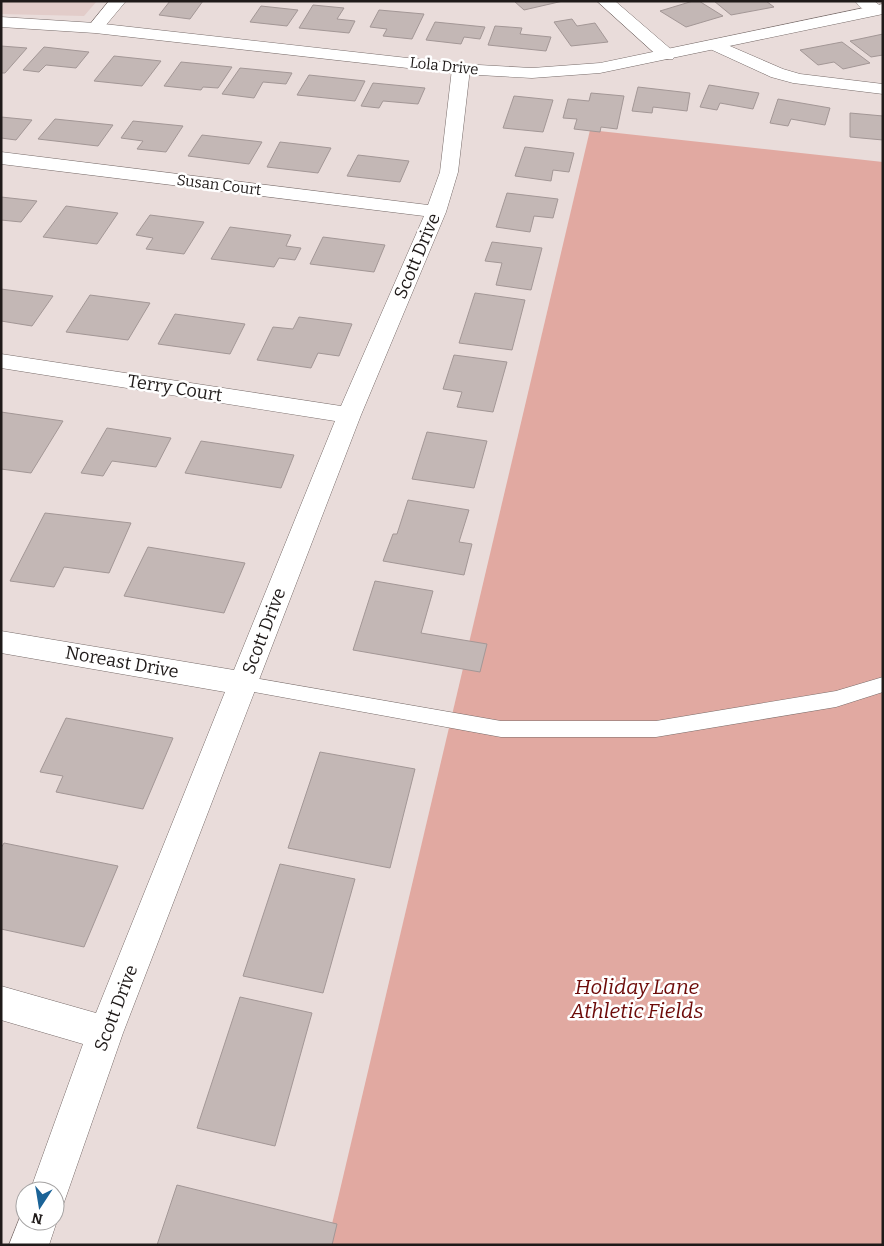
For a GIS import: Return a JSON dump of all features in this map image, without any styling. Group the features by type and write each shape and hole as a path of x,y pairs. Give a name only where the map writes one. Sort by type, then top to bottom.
{"street":[{"path":"95,28 118,1"},
{"path":"605,1 667,55"},
{"name":"Lola Drive","path":"1,22 95,28 460,68 532,73 600,68 716,45 874,7"},
{"path":"716,45 777,73 799,79 883,89"},
{"name":"Scott Drive","path":"52,1181 105,1034 349,415 436,212 449,172 460,68"},
{"name":"Susan Court","path":"1,158 436,212"},
{"name":"Terry Court","path":"1,361 349,415"},
{"name":"Noreast Drive","path":"1,642 243,683"},
{"path":"1,1003 105,1034"},
{"path":"29,1245 34,1231"}],"lane":[{"path":"243,683 502,729 656,728 836,699 883,684"}],"shaded area":[{"path":"1,1 97,1 84,16 1,14"}],"green space":[{"name":"Holiday Lane Athletic Fields","path":"590,130 883,162 883,1245 327,1245"}],"building":[{"path":"170,1 203,1 190,19 159,15"},
{"path":"514,1 563,1 524,10"},
{"path":"699,1 723,16 686,27 660,11"},
{"path":"714,1 766,1 774,7 731,15"},
{"path":"313,5 344,8 337,19 355,21 349,33 299,28"},
{"path":"261,6 298,10 287,26 250,22"},
{"path":"379,10 424,14 412,39 383,36 387,29 370,27"},
{"path":"572,19 577,26 595,23 608,42 571,46 554,22"},
{"path":"435,22 485,27 480,39 464,37 461,44 426,40"},
{"path":"495,26 522,28 520,34 551,37 546,51 488,45"},
{"path":"883,34 883,55 871,57 850,41"},
{"path":"842,42 870,63 843,69 834,62 818,65 800,50"},
{"path":"1,46 27,48 5,73 1,73"},
{"path":"44,47 89,52 76,68 46,65 39,72 23,70"},
{"path":"114,56 161,61 142,86 94,81"},
{"path":"181,62 232,67 218,88 203,87 201,90 164,86"},
{"path":"240,68 292,73 286,84 263,82 254,98 222,94"},
{"path":"309,75 365,81 355,101 297,95"},
{"path":"373,83 425,88 418,104 383,101 379,108 361,106"},
{"path":"709,85 759,93 753,109 720,103 717,110 700,107"},
{"path":"638,87 690,93 687,111 653,107 652,113 632,111"},
{"path":"591,93 624,96 617,129 601,127 600,132 574,129 577,119 563,118 568,99 589,101"},
{"path":"514,96 553,100 543,132 503,128"},
{"path":"778,99 830,108 825,125 791,119 788,126 770,123"},
{"path":"850,113 883,116 883,140 850,137"},
{"path":"1,117 32,120 16,140 1,138"},
{"path":"55,119 113,125 98,146 38,139"},
{"path":"133,121 183,126 166,152 137,149 143,141 121,138"},
{"path":"202,135 262,142 249,164 188,156"},
{"path":"280,142 331,148 318,173 267,167"},
{"path":"525,147 574,153 569,172 553,170 551,181 515,176"},
{"path":"358,155 409,161 400,182 347,176"},
{"path":"507,193 558,199 553,218 534,216 530,232 496,227"},
{"path":"1,197 37,201 21,222 1,220"},
{"path":"66,206 118,213 97,244 43,237"},
{"path":"150,215 204,222 184,254 146,249 153,238 136,235"},
{"path":"230,227 291,235 286,246 301,248 295,260 279,258 274,267 211,259"},
{"path":"323,237 385,245 374,272 310,264"},
{"path":"492,242 542,248 531,290 496,285 502,263 485,261"},
{"path":"1,289 53,296 32,326 1,321"},
{"path":"475,293 525,300 512,350 459,343"},
{"path":"90,295 150,303 128,340 66,332"},
{"path":"175,314 245,324 230,354 158,344"},
{"path":"299,317 352,324 339,356 318,353 311,368 257,360 273,327 293,329"},
{"path":"454,355 507,362 493,412 457,407 462,392 443,389"},
{"path":"1,412 63,421 31,473 1,469"},
{"path":"107,428 171,438 156,467 112,461 103,476 81,473"},
{"path":"427,432 487,441 474,488 412,479"},
{"path":"201,441 294,455 281,488 185,473"},
{"path":"408,500 469,510 459,542 472,544 464,575 383,561 393,534 397,534"},
{"path":"45,513 131,523 109,573 64,567 54,587 10,581"},
{"path":"148,547 245,563 224,613 124,596"},
{"path":"375,581 433,591 421,633 487,644 480,672 353,650"},
{"path":"66,718 173,738 143,809 56,792 63,776 40,772"},
{"path":"320,752 415,769 390,868 288,848"},
{"path":"4,843 118,866 84,947 1,929 1,848"},
{"path":"280,864 355,879 323,993 243,976"},
{"path":"240,997 312,1013 275,1146 197,1128"},
{"path":"177,1185 337,1224 332,1245 157,1245"}]}
